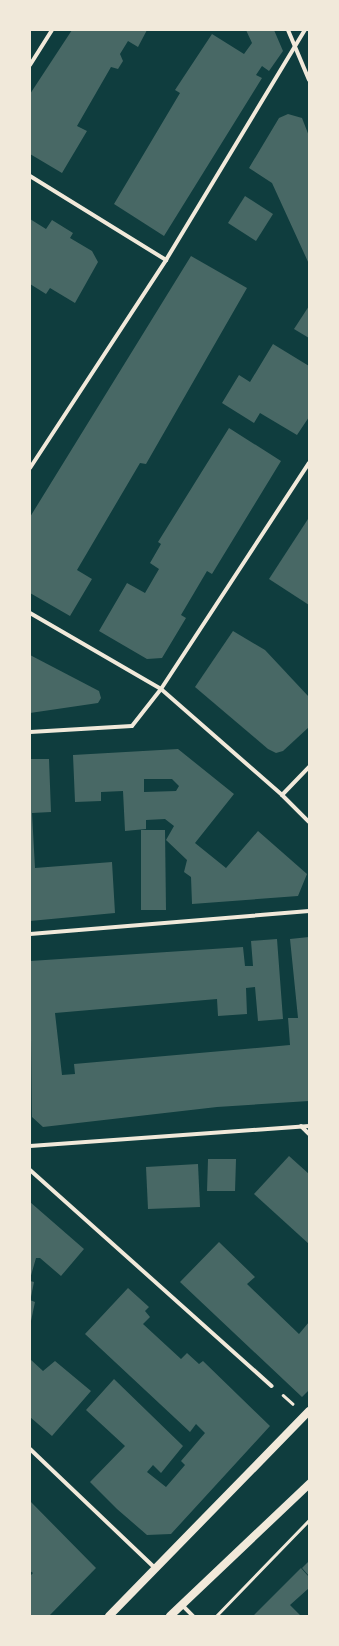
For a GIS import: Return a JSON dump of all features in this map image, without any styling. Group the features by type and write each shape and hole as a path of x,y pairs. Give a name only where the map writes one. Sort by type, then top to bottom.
{"main road":[{"path":"109,1616 307,1413"},
{"path":"170,1616 309,1484"}],"street":[{"path":"30,65 52,30"},
{"path":"288,30 309,80"},
{"path":"30,468 166,260 294,45 305,30"},
{"path":"30,176 166,260"},
{"path":"30,732 132,726 161,689 309,463"},
{"path":"30,613 161,689 282,795 309,822"},
{"path":"282,795 309,768"},
{"path":"30,934 309,911"},
{"path":"301,1126 309,1134"},
{"path":"30,1146 309,1126"},
{"path":"30,1170 272,1386"},
{"path":"30,1449 156,1569"},
{"path":"182,1605 193,1616"}],"path":[{"path":"272,1386 307,1413"},
{"path":"216,1616 309,1520"}],"building":[{"path":"72,30 147,30 138,47 128,41 120,54 123,61 118,69 111,67 77,126 87,131 62,173 30,154 30,94"},
{"path":"246,30 274,30 283,51 269,71 262,66 256,75 262,78 164,236 114,204 180,93 175,90 212,34 244,54 252,43"},
{"path":"288,114 302,118 309,136 309,264 272,183 249,168 279,118"},
{"path":"245,196 273,214 256,241 228,223"},
{"path":"30,219 46,229 52,220 73,233 70,238 92,251 98,262 75,303 50,288 46,294 30,284"},
{"path":"191,256 247,288 146,464 140,463 77,570 92,579 70,616 30,593 30,517"},
{"path":"309,306 309,338 294,329"},
{"path":"273,344 309,366 309,417 297,435 260,413 254,423 222,403 239,375 250,382"},
{"path":"229,428 281,461 212,574 207,571 181,615 186,618 162,658 147,659 99,631 127,583 145,593 159,569 150,563 161,544 158,542"},
{"path":"308,519 309,520 309,605 269,579"},
{"path":"233,631 265,650 309,697 309,727 283,751 276,753 268,749 195,687"},
{"path":"30,655 99,691 101,698 98,703 30,713"},
{"path":"178,749 234,794 195,843 226,868 258,831 307,874 298,896 192,904 191,877 184,872 187,860 166,840 174,826 165,819 146,820 146,829 125,831 123,791 101,792 101,801 75,802 73,755","holes":["144,779 172,779 179,786 176,791 144,792"]},
{"path":"30,759 49,759 51,812 32,813 35,868 112,862 115,913 30,921"},
{"path":"141,830 165,830 166,910 141,910"},
{"path":"309,937 309,1101 217,1107 43,1127 32,1117 30,961 243,947 245,966 253,966 251,941 277,939 283,1019 258,1021 255,987 246,988 247,1014 218,1016 217,999 55,1013 62,1075 75,1074 74,1064 290,1045 288,1018 298,1018 290,939"},
{"path":"289,1156 309,1174 309,1244 254,1194"},
{"path":"208,1159 236,1159 235,1191 207,1191"},
{"path":"198,1164 200,1207 148,1209 146,1167"},
{"path":"30,1202 84,1249 61,1276 40,1258 36,1258 30,1279"},
{"path":"219,1242 255,1277 247,1284 299,1334 309,1322 309,1390 302,1397 180,1282"},
{"path":"30,1281 34,1282 31,1297 30,1297"},
{"path":"128,1288 149,1307 145,1311 150,1317 143,1324 181,1359 187,1353 199,1364 203,1361 270,1426 171,1534 147,1535 117,1509 90,1482 125,1446 86,1410 114,1379 183,1446 161,1473 153,1465 147,1472 166,1487 185,1465 181,1461 205,1433 196,1424 190,1432 85,1334"},
{"path":"30,1300 35,1302 31,1321 30,1321"},
{"path":"30,1359 43,1371 55,1361 91,1391 52,1436 30,1417"},
{"path":"30,1501 96,1568 49,1616 30,1616 30,1576 33,1573 30,1571"},
{"path":"309,1561 309,1576 302,1568"},
{"path":"301,1568 309,1577 309,1588 290,1605 301,1616 253,1616"}]}
